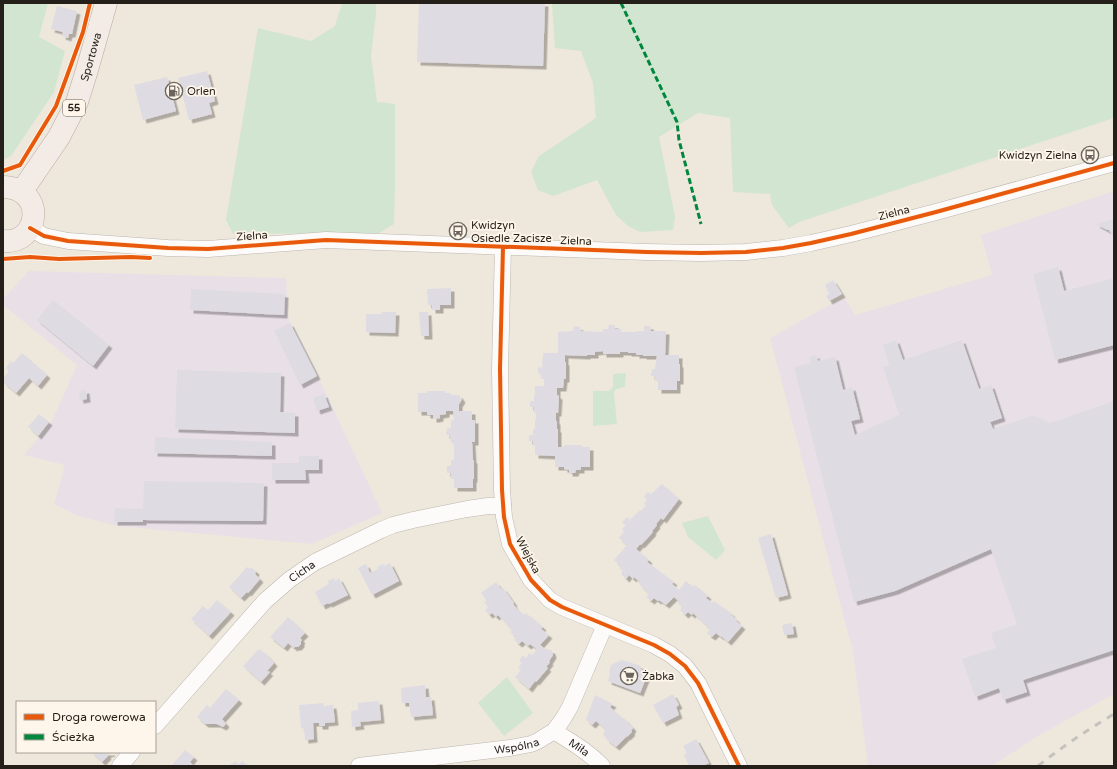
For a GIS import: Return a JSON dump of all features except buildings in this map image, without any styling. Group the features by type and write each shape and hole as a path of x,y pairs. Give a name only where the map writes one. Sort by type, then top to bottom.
{"main road":[{"name":"Sportowa","path":"12,189 60,137 76,102 87,70 106,3"},
{"name":"55","path":"12,189 28,197 32,204 34,212 33,221 30,228"},
{"path":"3,241 8,242 16,240 24,235 30,228"}],"street":[{"name":"Zielna","path":"30,228 44,236 68,241 168,248 208,249 326,240 701,253 746,252 783,248 844,235 928,214 1114,163"},
{"name":"Wiejska","path":"503,247 500,369 503,506 510,544 531,580 550,600 562,607 654,645 678,659 698,683 739,766"},
{"name":"Cicha","path":"156,725 265,601 289,580 315,562 345,546 393,525 467,509 488,506 503,506"},
{"name":"Wspólna","path":"359,766 415,762 510,748 531,744 538,741 554,731 570,707 605,624"},
{"name":"Miła","path":"554,731 583,749 602,766"},
{"path":"120,766 131,753"}],"shaded area":[{"path":"1114,191 1114,694 1041,734 992,766 868,766 853,652 770,338 844,297 855,315 992,275 981,235"},
{"path":"29,271 286,278 288,317 317,374 382,513 312,544 117,526 78,516 54,504 65,465 24,455 51,423 77,365 3,305 3,299"}],"green space":[{"path":"3,3 48,3 39,37 65,51 54,92 11,156 3,160"},
{"path":"342,3 376,3 371,56 377,102 395,104 394,224 379,233 233,234 226,220 258,28 311,41 335,26"},
{"path":"552,3 1114,3 1114,118 799,222 789,228 772,205 770,194 733,192 730,118 698,113 659,137 675,217 673,230 640,232 628,226 616,215 597,180 553,196 538,190 531,172 539,156 596,118 593,83 581,51 555,48"},
{"path":"626,373 625,387 617,389 614,392 617,424 593,426 593,391 609,391 613,387 613,374"},
{"path":"708,516 725,550 716,560 688,537 682,523"},
{"path":"507,677 533,713 504,736 478,703"}],"railway":[{"path":"1038,766 1056,752 1114,714"}],"marked path":[{"path":"621,3 677,122 679,140 701,224"}],"cycle path":[{"path":"3,171 20,165 56,106 83,32 90,3"},
{"path":"30,228 44,236 68,241 168,248 208,249 326,240 646,252 746,252 783,248 851,234 1114,163"},
{"path":"503,247 500,369 502,490 504,517 510,544 531,580 550,600 562,607 654,645 670,654 685,666 698,683 739,766"},
{"path":"3,259 30,257 59,259 131,257 150,258"}],"place":[{"name":"Orlen","path":"174,91"},
{"name":"Kwidzyn Zielna","path":"1090,155"},
{"name":"Kwidzyn Osiedle Zacisze","path":"458,231"},
{"name":"Żabka","path":"629,676"}]}
